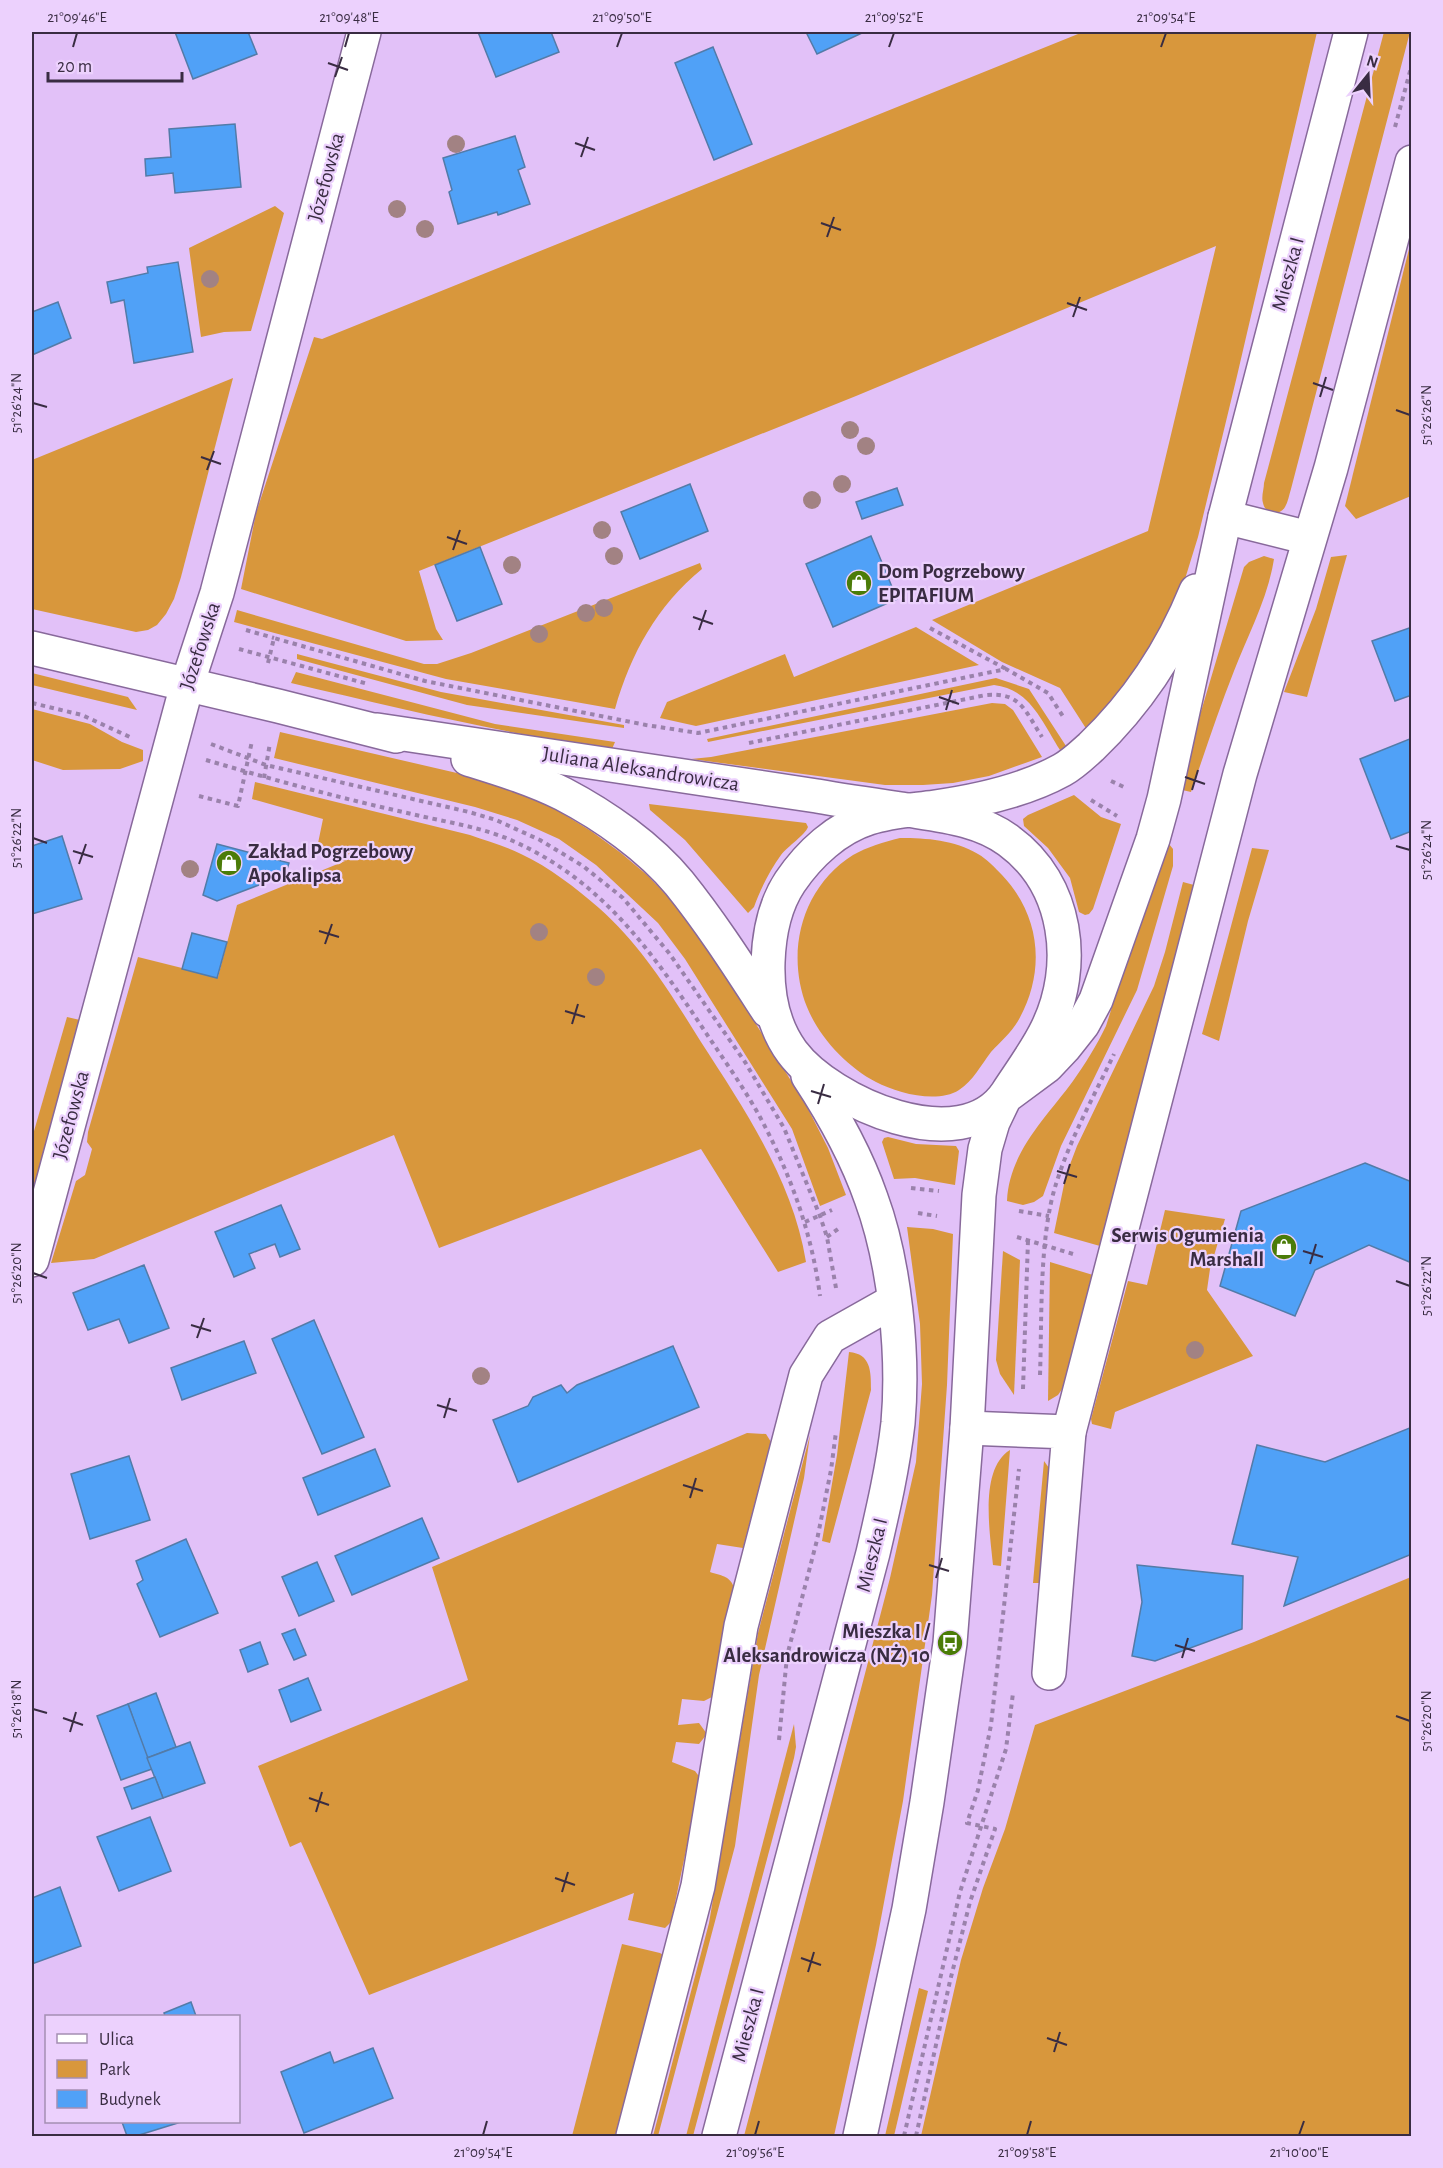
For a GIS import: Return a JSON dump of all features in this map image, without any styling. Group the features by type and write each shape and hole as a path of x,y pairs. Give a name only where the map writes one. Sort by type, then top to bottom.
{"street":[{"name":"Józefowska","path":"32,1260 187,685 217,593 364,32"},
{"name":"Mieszka I","path":"1225,517 1351,32"},
{"path":"1048,1673 1070,1432 1240,774 1331,468 1412,162"},
{"path":"1225,517 1309,538"},
{"path":"1225,517 1160,814 1105,975 1083,1024 1047,1066 994,1108 957,1124 907,1119 873,1109 822,1082 785,1039 770,1000 768,944 778,900 804,860 842,830 868,818 905,810 977,800 1033,783 1075,760 1109,730 1142,690 1167,651 1183,622 1225,517"},
{"name":"Juliana Aleksandrowicza","path":"32,648 377,730 515,775 562,794 615,826 678,882 731,953 785,1039"},
{"name":"Juliana Aleksandrowicza","path":"377,730 946,816 985,827 1008,839 1043,877 1056,903 1064,934 1066,958 1056,1005 1047,1029 1005,1097"},
{"name":"Mieszka I","path":"719,2136 873,1554 891,1472 898,1422 899,1380 894,1301 887,1257 871,1197 843,1135 785,1039"},
{"path":"860,2136 896,1976 927,1802 950,1643 967,1428 979,1201 985,1149 993,1122 1005,1097"},
{"path":"633,2136 698,1886 741,1626 806,1375 834,1337 894,1301"},
{"path":"967,1428 1070,1432"}],"path":[{"path":"930,628 1048,693 1075,760 1084,794 1102,808 1120,817 1160,814"},
{"path":"202,638 376,686"},
{"path":"159,786 238,806 274,638 425,681 623,721 698,733 1006,669"},
{"path":"747,743 1002,693 1012,697 1021,705 1075,760 1121,786 1160,814"},
{"path":"32,703 82,715 134,739 172,740 496,820 549,845 583,866 623,898 669,953 745,1062 784,1128 827,1237 834,1337"},
{"path":"172,740 245,772 437,819 512,840 548,860 609,905 662,967 759,1115 788,1176 805,1222 818,1283 834,1337"},
{"path":"805,1222 846,1204 897,1190 917,1188 951,1193 1048,1216"},
{"path":"916,2136 970,1902 995,1829 968,1823 978,1790 991,1725 1023,1430 1028,1240"},
{"path":"779,1742 787,1656 817,1540 831,1470 836,1426"}],"green space":[{"path":"1083,32 1317,32 1237,376 1198,537 1185,579 1169,617 1133,679 1087,730 1060,688 1002,662 932,620 1148,531 1216,246 856,396 419,571 436,629 443,640 406,641 241,589 256,513 314,337 322,339"},
{"path":"1384,32 1410,32 1286,505 1279,512 1272,513 1264,507 1262,496 1264,483"},
{"path":"275,206 284,213 251,331 224,332 201,337 189,248"},
{"path":"1411,241 1411,496 1356,519 1345,506"},
{"path":"233,378 181,577 174,599 157,625 148,630 136,632 32,609 32,460"},
{"path":"1347,555 1307,697 1284,692 1316,609 1331,557"},
{"path":"1264,556 1274,559 1262,602 1228,686 1191,792 1178,789 1244,567 1249,562"},
{"path":"700,563 702,569 672,599 648,632 629,669 615,709 446,679 234,622 237,610 424,664 437,664 471,653"},
{"path":"916,627 979,665 696,726 660,718 667,702 785,654 794,677"},
{"path":"297,654 441,692 624,725 624,728 467,705 297,659"},
{"path":"296,672 495,724 615,742 612,749 451,720 291,683"},
{"path":"32,673 128,697 137,710 32,685"},
{"path":"996,678 1029,689 1066,746 1060,750 1041,718 1026,700 1017,693 994,685 708,742 707,739"},
{"path":"992,703 1005,704 1013,710 1042,757 989,776 953,783 923,785 885,785 691,759 711,757"},
{"path":"32,709 90,724 122,742 143,750 143,761 120,769 63,770 32,760"},
{"path":"280,732 500,783 544,802 621,853 647,875 676,905 730,982 806,1105 828,1148 846,1195 820,1206 792,1129 685,959 658,923 596,865 559,839 517,820 475,807 274,758"},
{"path":"255,782 470,835 502,846 531,859 552,872 599,908 629,938 655,971 750,1120 779,1175 800,1232 806,1262 778,1272 701,1149 439,1248 394,1135 94,1259 51,1263 76,1181 85,1175 92,1149 87,1142 88,1132 138,957 218,977 237,905 345,861 316,853 323,819 252,799"},
{"path":"1074,795 1101,817 1121,824 1093,909 1085,915 1079,912 1070,878 1048,848 1024,826 1023,819"},
{"path":"649,804 806,823 808,827 781,855 754,907 748,913 685,840 650,810"},
{"path":"900,838 930,839 950,843 969,849 985,858 1015,891 1025,908 1032,926 1035,945 1036,964 1033,983 1018,1021 969,1082 959,1090 940,1096 929,1097 906,1093 865,1076 845,1060 826,1040 812,1018 801,986 798,943 810,903 821,885 835,868 853,855"},
{"path":"1165,839 1173,849 1173,866 1137,990 1061,1146 1043,1196 1023,1205 1007,1201 1009,1183 1022,1151 1077,1075 1106,1026"},
{"path":"1252,848 1269,850 1248,921 1219,1041 1202,1034"},
{"path":"1183,882 1194,885 1100,1246 1054,1233 1066,1175 1077,1146 1154,986"},
{"path":"67,1017 80,1020 32,1200 32,1138"},
{"path":"888,1137 916,1144 956,1146 959,1151 955,1185 915,1178 894,1179 882,1142"},
{"path":"1165,1210 1225,1219 1210,1269 1207,1290 1253,1356 1115,1412 1111,1429 1092,1424 1091,1419 1128,1281 1147,1285"},
{"path":"907,1227 933,1229 953,1234 947,1385 932,1595 903,1801 876,1945 834,2136 744,2136 890,1578 916,1462 922,1384 920,1324"},
{"path":"1003,1251 1020,1260 1014,1395 1000,1374 996,1360"},
{"path":"1050,1262 1093,1275 1065,1385 1058,1395 1048,1401"},
{"path":"849,1352 856,1353 866,1360 871,1376 871,1390 830,1543 822,1541 837,1455"},
{"path":"747,1433 766,1434 771,1442 743,1548 717,1544 710,1572 727,1578 734,1587 712,1697 704,1701 682,1699 678,1725 699,1723 707,1734 699,1744 676,1742 672,1762 695,1771 701,1779 671,1922 665,1928 628,1920 634,1893 369,1995 301,1842 290,1847 258,1766 468,1680 432,1567"},
{"path":"810,1435 804,1478 759,1675 735,1846 658,2136 653,2136 709,1923 758,1633"},
{"path":"1010,1450 1001,1566 993,1565 989,1520 990,1486 1000,1459"},
{"path":"1044,1461 1050,1474 1042,1583 1033,1583"},
{"path":"1411,1577 1411,2136 921,2136 961,1960 983,1888 1005,1829 1035,1725 1254,1642"},
{"path":"794,1724 796,1747 794,1758 693,2136 686,2136"},
{"path":"622,1944 663,1955 615,2136 572,2136"},
{"path":"919,1988 928,1991 894,2136 885,2136"}],"building":[{"path":"175,32 248,32 257,54 193,79"},
{"path":"478,32 551,32 559,52 496,77"},
{"path":"806,32 861,32 862,33 817,54"},
{"path":"713,47 752,144 714,160 675,63"},
{"path":"235,124 241,187 175,193 173,173 146,176 145,159 171,157 169,129"},
{"path":"515,136 525,167 518,170 530,204 498,215 497,212 458,224 443,158"},
{"path":"178,262 193,352 134,363 124,300 111,303 107,282 148,273 147,267"},
{"path":"58,302 71,338 32,355 32,312"},
{"path":"690,484 708,531 640,559 621,512"},
{"path":"897,488 903,505 862,519 856,502"},
{"path":"871,536 897,599 833,627 806,564"},
{"path":"480,547 502,604 457,621 435,565"},
{"path":"1412,627 1412,695 1395,701 1372,641"},
{"path":"1412,738 1412,831 1391,839 1360,759"},
{"path":"62,836 82,899 32,914 32,846"},
{"path":"217,844 289,863 285,875 217,901 203,895"},
{"path":"192,933 227,942 217,978 182,969"},
{"path":"1365,1163 1412,1182 1412,1263 1369,1245 1315,1270 1295,1316 1220,1286 1241,1211"},
{"path":"281,1205 300,1249 280,1257 275,1244 249,1254 255,1268 234,1277 215,1232"},
{"path":"144,1265 169,1328 129,1343 119,1319 88,1330 73,1293"},
{"path":"314,1320 364,1437 322,1454 272,1339"},
{"path":"244,1341 256,1373 182,1400 171,1368"},
{"path":"673,1346 699,1407 518,1482 493,1420 528,1406 533,1397 561,1385 567,1393 577,1385"},
{"path":"1412,1427 1412,1554 1284,1606 1298,1557 1232,1544 1257,1445 1325,1462"},
{"path":"375,1449 390,1486 318,1515 303,1478"},
{"path":"129,1456 150,1520 90,1539 71,1474"},
{"path":"422,1518 439,1558 352,1595 335,1556"},
{"path":"186,1539 218,1613 160,1637 137,1584 143,1580 136,1561"},
{"path":"317,1562 334,1601 299,1616 282,1577"},
{"path":"1137,1565 1243,1576 1242,1629 1155,1661 1132,1656 1142,1602"},
{"path":"295,1629 306,1655 294,1660 282,1634"},
{"path":"260,1642 268,1664 248,1672 240,1650"},
{"path":"308,1678 321,1710 291,1722 279,1690"},
{"path":"156,1693 176,1747 147,1758 128,1704"},
{"path":"128,1704 152,1769 121,1780 97,1716"},
{"path":"190,1742 205,1783 163,1798 147,1758"},
{"path":"155,1777 163,1798 132,1809 124,1788"},
{"path":"150,1817 171,1871 119,1891 97,1837"},
{"path":"60,1887 81,1946 32,1964 32,1898"},
{"path":"191,2002 196,2015 165,2015 164,2013"},
{"path":"373,2048 393,2098 304,2133 281,2072 330,2052 334,2063"},
{"path":"122,2123 178,2123 136,2136 127,2136"}],"place":[{"name":"Dom Pogrzebowy EPITAFIUM","path":"859,583"},
{"name":"Zakład Pogrzebowy Apokalipsa","path":"229,863"},
{"name":"Serwis Ogumienia Marshall","path":"1284,1247"},
{"name":"Mieszka I / Aleksandrowicza (NŻ) 10","path":"950,1643"}]}
